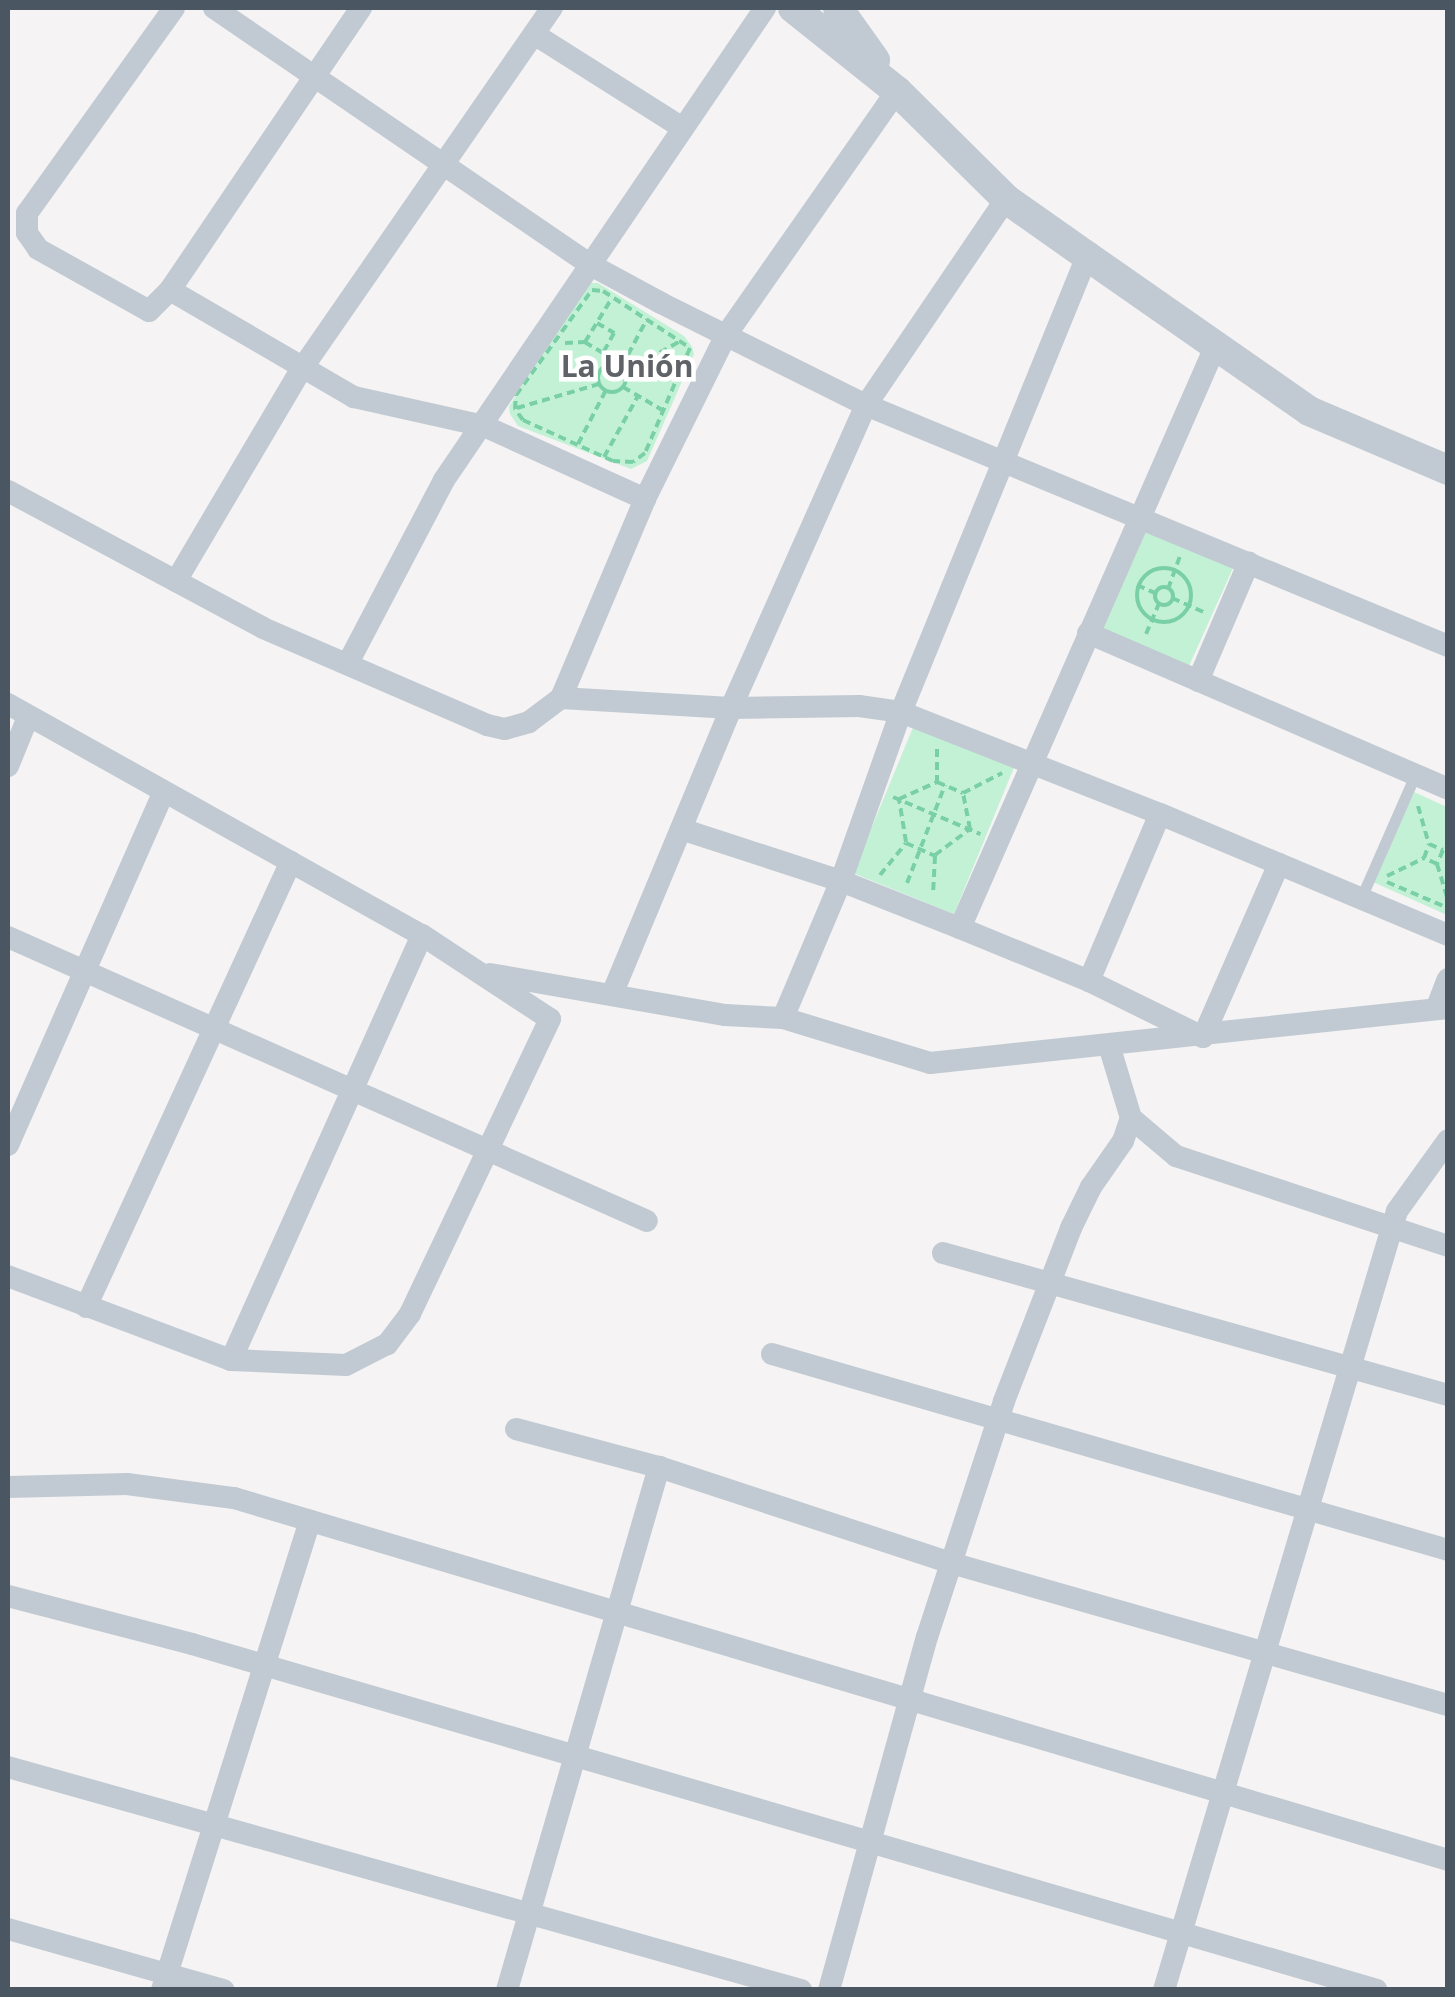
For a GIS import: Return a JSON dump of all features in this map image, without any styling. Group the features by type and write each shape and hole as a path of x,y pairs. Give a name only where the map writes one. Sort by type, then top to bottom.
{"street":[{"path":"174,8 27,213 27,233 38,249 149,311 170,290 361,8"},
{"path":"214,8 589,264 726,335 866,405 1006,459 1448,646"},
{"path":"176,582 301,370 552,8"},
{"path":"348,664 444,480 765,8"},
{"path":"793,8 897,91 1006,199 1215,347 1309,411 1448,470"},
{"path":"838,8 897,91"},
{"path":"534,34 681,128"},
{"path":"8,492 264,628 494,728 529,722 561,698 646,499 726,335 897,91"},
{"path":"613,992 731,708 866,405 1006,199"},
{"path":"783,1018 841,882 901,712 1087,256"},
{"path":"170,290 301,370 354,397 484,426 646,499"},
{"path":"960,928 1215,347"},
{"path":"1198,680 1249,562"},
{"path":"1088,633 1448,788"},
{"path":"561,698 731,708 859,706 901,712 1160,814 1448,935"},
{"path":"8,704 422,935 550,1019 410,1314 387,1344 346,1365 231,1360 8,1276"},
{"path":"8,766 28,717"},
{"path":"8,1145 163,792"},
{"path":"1089,981 1160,814"},
{"path":"681,829 841,882 960,928 1089,981 1203,1037"},
{"path":"86,1307 291,862"},
{"path":"1203,1037 1280,864"},
{"path":"231,1360 422,935"},
{"path":"8,937 647,1221"},
{"path":"479,972 613,992 725,1015 783,1018 930,1063 1203,1037 1442,1007 1448,979"},
{"path":"1109,1045 1131,1118 1176,1156 1448,1246"},
{"path":"829,1990 909,1699 998,1420 1070,1228 1091,1187 1123,1141 1131,1118"},
{"path":"1164,1990 1397,1210 1448,1140"},
{"path":"942,1253 1448,1395"},
{"path":"772,1354 1448,1550"},
{"path":"516,1429 659,1467 951,1563 1448,1705"},
{"path":"507,1990 659,1467"},
{"path":"8,1487 128,1484 234,1498 1448,1860"},
{"path":"165,1981 310,1521"},
{"path":"8,1596 264,1665 1377,1990"},
{"path":"8,1766 801,1990"},
{"path":"8,1929 165,1981 224,1990"}],"lane":[{"path":"1360,898 1416,775"}],"path":[{"path":"603,290 647,319 682,340 690,354 640,458 626,464 604,457 523,420 515,409 516,394 588,292 603,290"},
{"path":"585,342 612,297"},
{"path":"623,387 624,369 647,319"},
{"path":"597,323 614,334 602,353"},
{"path":"552,343 585,342 602,353 607,364 624,369 682,340"},
{"path":"606,390 599,384 599,371 607,364"},
{"path":"515,409 599,384"},
{"path":"606,390 623,387 664,411"},
{"path":"578,445 606,390"},
{"path":"604,457 638,396"},
{"path":"1183,548 1168,588 1172,598 1207,614 1214,598"},
{"path":"1175,570 1188,581 1189,606 1178,619 1152,620 1137,601 1138,586 1150,571 1175,570"},
{"path":"1125,580 1155,594 1159,604"},
{"path":"1155,594 1168,588"},
{"path":"1142,643 1159,604 1172,598"},
{"path":"937,782 938,739"},
{"path":"990,762 1007,770"},
{"path":"1000,786 1007,770"},
{"path":"963,793 1007,770"},
{"path":"898,799 937,782 963,793"},
{"path":"906,886 945,785"},
{"path":"963,793 970,830"},
{"path":"889,795 980,834 987,818"},
{"path":"1380,879 1424,858 1429,844 1416,798 1409,815"},
{"path":"880,875 906,843 898,799"},
{"path":"934,856 970,830"},
{"path":"906,843 934,856"},
{"path":"1429,844 1448,843"},
{"path":"1437,864 1444,855 1440,845"},
{"path":"870,871 933,898 934,856"},
{"path":"1424,858 1437,864 1448,899"},
{"path":"1380,879 1387,863"},
{"path":"1380,879 1448,908"}],"green space":[{"path":"598,283 684,336 694,354 647,461 631,469 518,426 510,414 509,407 578,290"},
{"path":"1144,529 1233,568 1189,666 1100,627"},
{"path":"914,725 1015,765 954,914 853,873"},
{"path":"1414,792 1447,807 1447,915 1373,882"}],"district":[{"name":"La Unión","path":"627,366"}]}
